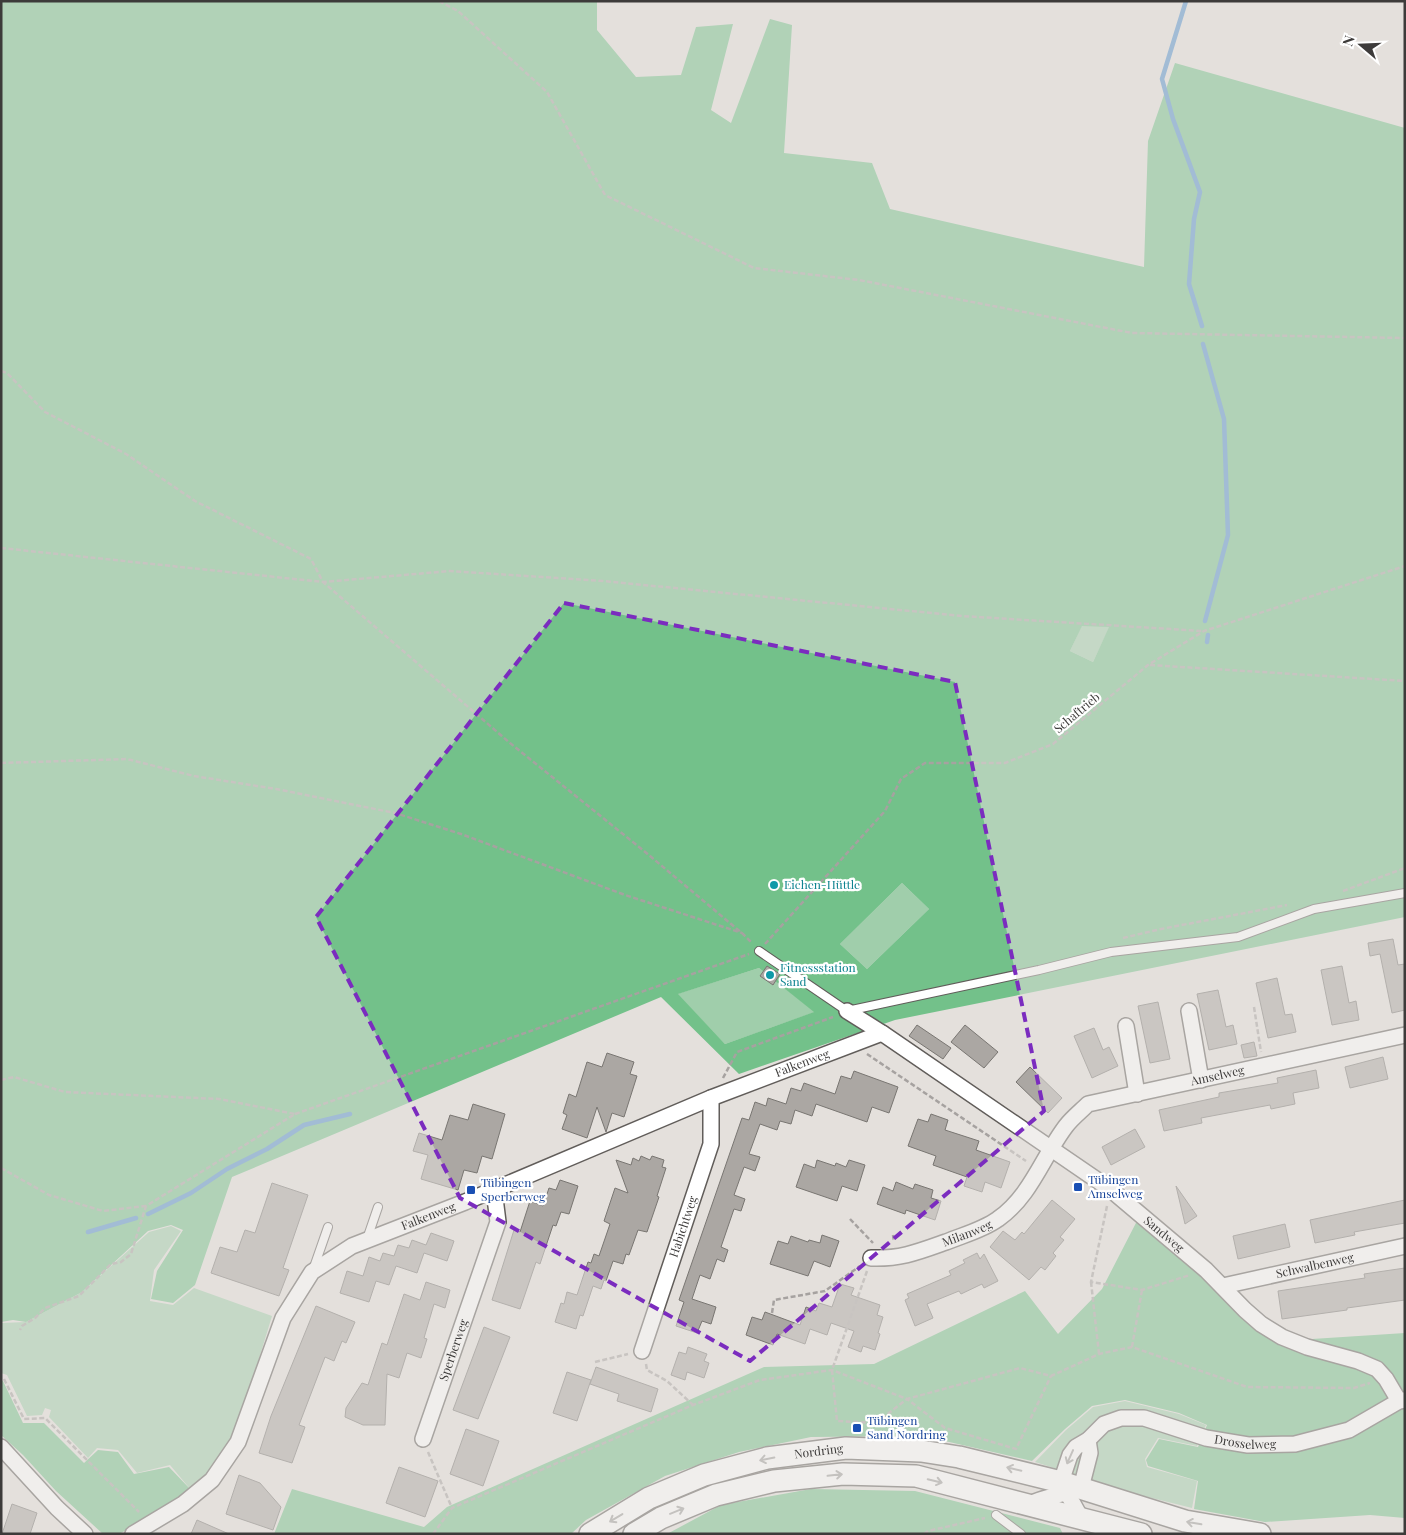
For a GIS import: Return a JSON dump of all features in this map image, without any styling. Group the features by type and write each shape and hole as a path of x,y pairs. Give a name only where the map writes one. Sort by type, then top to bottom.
{"street":[{"path":"1189,1011 1201,1080"},
{"name":"Sandweg","path":"847,1012 882,1033 1110,1188 1206,1270 1261,1324 1282,1337 1307,1347 1358,1361 1377,1369 1402,1401"},
{"path":"1126,1026 1137,1094"},
{"name":"Falkenweg","path":"133,1534 183,1504 212,1480 238,1442 282,1318 312,1272 352,1246 494,1190 711,1098 882,1033"},
{"name":"Amselweg","path":"1052,1149 1066,1126 1088,1104 1405,1035"},
{"name":"Habichtweg","path":"642,1351 711,1144 711,1098"},
{"name":"Milanweg","path":"871,1258 905,1256 981,1228 999,1218 1019,1198 1052,1149"},
{"name":"Sperberweg","path":"423,1439 498,1222 494,1190"},
{"name":"Schwalbenweg","path":"1223,1286 1405,1246"},
{"name":"Drosselweg","path":"1070,1488 1070,1455 1076,1447 1088,1440 1104,1424 1121,1418 1144,1418 1206,1438 1248,1445 1295,1444 1349,1430 1402,1401"},
{"path":"1081,1518 1070,1488 1090,1453 1088,1440"},
{"path":"1,1447 57,1508 85,1534"},
{"name":"Nordring","path":"590,1534 649,1498 704,1475 767,1458 846,1448 921,1451 949,1455 1018,1470 1070,1488 1185,1521 1260,1534"},
{"name":"Nordring","path":"634,1534 661,1518 716,1495 774,1481 843,1474 916,1476 1141,1534"},
{"name":"Nordring","path":"1030,1504 1070,1488"}],"lane":[{"path":"759,951 847,1012 1039,970 1111,952 1238,937 1314,909 1405,893"},
{"path":"367,1241 378,1207"},
{"path":"312,1272 328,1227"},
{"path":"996,1515 1021,1534"}],"path":[{"path":"438,1 458,11 548,92 606,194 754,268 859,280 1132,333 1405,338"},
{"path":"1,371 7,373 45,412 126,454 195,501 311,559 323,582 510,743 743,934 759,951 295,1114 146,1206 103,1211 49,1195 1,1168"},
{"path":"1,548 323,582 450,571 603,581 962,616 1204,631"},
{"name":"Schaftrieb","path":"759,951 886,811 901,779 926,763 1005,763 1054,744 1148,665 1204,631 1405,566"},
{"path":"1148,665 1405,681"},
{"path":"1,763 127,760 194,776 394,813 461,834 625,895 743,934"},
{"path":"1340,892 1405,868"},
{"path":"1115,940 1161,929 1294,904"},
{"path":"1254,1007 1263,1066"},
{"path":"711,1098 737,1052 847,1012"},
{"path":"853,1045 1039,1169"},
{"path":"1,1080 14,1077 65,1092 219,1099 295,1114"},
{"path":"1099,1354 1091,1282 1110,1188"},
{"path":"20,1330 22,1326 35,1318 45,1308 79,1296 110,1264 121,1262 131,1254 146,1206"},
{"path":"850,1219 888,1258"},
{"path":"772,1313 774,1300 825,1291 871,1258"},
{"path":"871,1258 832,1370 837,1421 876,1422 906,1399 1020,1368 1051,1376 1099,1354 1132,1347 1247,1387 1354,1388 1386,1379"},
{"path":"1091,1282 1142,1290 1206,1270"},
{"path":"1132,1347 1142,1290"},
{"path":"595,1362 642,1351"},
{"path":"647,1370 666,1381 693,1405"},
{"path":"433,1534 452,1508 693,1405 760,1380 832,1370 906,1399 945,1428 1016,1449 1051,1376"},
{"path":"4,1379 24,1419 45,1418 150,1524"},
{"path":"423,1439 452,1508"},
{"path":"924,1534 928,1531 996,1515"}],"highlighted area":[{"path":"564,603 955,682 1044,1111 750,1361 460,1198 316,917"}],"green space":[{"path":"1,1 597,1 597,30 636,77 681,75 696,27 733,24 711,110 731,123 770,19 792,25 784,153 872,163 890,209 1144,267 1148,141 1175,63 1405,128 1405,917 895,1020 739,1074 661,997 232,1177 195,1285 173,1303 151,1299 157,1271 183,1230 171,1225 148,1231 82,1292 26,1322 13,1320 1,1322","holes":["1082,626 1109,627 1093,662 1070,651","902,883 929,909 867,969 840,944","759,968 814,1012 725,1044 678,994"]},
{"path":"1082,625 1110,626 1093,662 1070,651"},
{"path":"902,883 929,909 867,969 840,944"},
{"path":"759,968 815,1012 725,1044 677,994"},
{"path":"1138,1219 1274,1340 1405,1333 1405,1518 1370,1515 1265,1522 1194,1509 1198,1481 1148,1466 1146,1460 1159,1439 1198,1447 1207,1425 1179,1413 1125,1400 1092,1406 1032,1461 923,1436 811,1437 739,1452 665,1476 586,1520 571,1534 274,1534 292,1489 424,1527 447,1507 764,1367 874,1364 1025,1291 1058,1334 1102,1289"},
{"path":"171,1226 181,1231 154,1270 150,1301 173,1305 194,1288 272,1316 239,1424 215,1466 191,1490 170,1465 137,1473 118,1450 97,1448 88,1458 49,1417 51,1410 45,1408 42,1415 27,1416 7,1375 1,1373 1,1323 26,1322 82,1292 149,1232"},
{"path":"1,1380 23,1423 44,1423 84,1463 98,1450 118,1452 134,1474 169,1467 191,1490 151,1517 119,1534 103,1534 56,1491 23,1455 1,1435"},
{"path":"1125,1401 1179,1414 1206,1425 1197,1446 1158,1438 1145,1459 1147,1467 1197,1481 1192,1508 1140,1495 1035,1462 1066,1430 1093,1407"},
{"path":"811,1489 915,1491 1060,1528 1063,1534 667,1534 721,1505"}],"building":[{"path":"1393,939 1398,965 1405,964 1405,1010 1392,1013 1380,954 1370,956 1368,943"},
{"name":"Fitnessstation Sand","path":"767,966 780,974 773,985 760,976"},
{"path":"1342,966 1349,1003 1356,1001 1359,1020 1332,1025 1321,970"},
{"path":"1277,978 1285,1015 1292,1014 1296,1032 1268,1038 1256,983"},
{"path":"1218,990 1226,1027 1233,1025 1237,1044 1209,1050 1197,994"},
{"path":"1158,1002 1170,1059 1150,1063 1138,1006"},
{"path":"917,1025 951,1048 943,1059 909,1036"},
{"path":"965,1025 998,1052 984,1068 951,1042"},
{"path":"1094,1028 1103,1050 1109,1047 1118,1066 1092,1078 1074,1036"},
{"path":"1254,1042 1257,1056 1244,1058 1241,1045"},
{"path":"607,1053 634,1062 630,1074 637,1076 624,1117 612,1113 606,1132 597,1107 587,1138 562,1129 567,1115 563,1113 569,1094 576,1097 587,1062 602,1067"},
{"path":"1383,1057 1388,1079 1350,1088 1345,1067"},
{"path":"1030,1067 1062,1098 1048,1113 1016,1082"},
{"path":"1316,1070 1319,1088 1293,1093 1295,1104 1271,1109 1270,1105 1201,1118 1202,1123 1164,1131 1159,1110 1219,1097 1219,1093 1278,1083 1277,1078"},
{"path":"854,1071 898,1087 889,1113 872,1107 867,1122 816,1104 812,1116 795,1110 791,1124 780,1121 777,1130 760,1124 749,1154 760,1157 755,1171 744,1167 734,1195 745,1199 741,1211 734,1209 721,1247 728,1250 724,1262 717,1259 710,1279 700,1275 692,1299 716,1307 711,1324 702,1321 697,1333 676,1326 684,1302 679,1300 742,1118 749,1120 755,1102 766,1106 768,1098 786,1104 791,1088 801,1091 804,1083 835,1094 841,1076 851,1079"},
{"path":"473,1104 505,1114 492,1159 482,1156 477,1173 464,1170 458,1190 421,1179 428,1155 413,1151 419,1133 442,1140 450,1115 468,1120"},
{"path":"931,1114 948,1120 945,1130 979,1141 976,1150 1010,1162 1001,1188 985,1182 982,1192 964,1186 967,1177 933,1165 936,1156 908,1146 918,1119 928,1122"},
{"path":"1135,1129 1145,1147 1111,1165 1102,1147"},
{"path":"641,1156 650,1160 652,1156 664,1160 662,1167 666,1168 657,1196 659,1197 647,1232 638,1230 629,1255 626,1254 623,1264 613,1261 601,1289 593,1286 583,1316 580,1315 576,1329 555,1322 561,1303 564,1304 567,1292 577,1295 588,1262 591,1263 594,1254 599,1256 610,1224 604,1221 615,1188 628,1193 616,1160 631,1165 633,1158 639,1161"},
{"path":"817,1160 835,1166 836,1163 846,1167 849,1160 865,1165 857,1191 842,1186 837,1201 796,1187 804,1164 815,1168"},
{"path":"560,1180 578,1186 569,1214 561,1212 556,1226 553,1225 540,1264 536,1262 520,1309 492,1300 514,1230 520,1232 530,1201 543,1206 549,1188 556,1190"},
{"path":"896,1182 913,1189 915,1184 933,1190 931,1198 941,1201 935,1220 906,1210 905,1214 877,1204 883,1187 893,1191"},
{"path":"272,1183 308,1195 283,1268 289,1270 279,1296 211,1273 220,1247 237,1252 245,1230 255,1233"},
{"path":"1176,1186 1197,1216 1185,1224"},
{"path":"1052,1200 1075,1219 1060,1237 1064,1240 1053,1253 1056,1256 1045,1270 1041,1267 1029,1280 990,1247 1003,1231 1015,1240 1022,1232 1024,1234"},
{"path":"1405,1200 1405,1223 1354,1232 1355,1235 1315,1243 1310,1220"},
{"path":"1285,1224 1290,1247 1238,1259 1233,1236"},
{"path":"431,1233 454,1241 447,1261 424,1253 417,1273 396,1266 389,1285 376,1281 369,1302 340,1293 347,1271 363,1276 369,1257 380,1261 383,1253 394,1256 398,1245 409,1248 412,1240 426,1245"},
{"path":"822,1235 839,1241 830,1267 814,1261 808,1276 770,1264 778,1241 788,1244 791,1236 808,1242 809,1240 820,1243"},
{"path":"977,1253 980,1259 984,1254 998,1281 984,1288 982,1284 961,1294 959,1291 927,1304 933,1318 915,1326 905,1300 909,1298 907,1294 951,1275 949,1271 965,1263 963,1260"},
{"path":"1405,1268 1405,1300 1282,1319 1278,1291 1365,1278 1364,1274"},
{"path":"426,1282 450,1290 445,1308 434,1304 424,1338 427,1339 421,1358 407,1353 399,1378 387,1374 385,1425 363,1425 345,1417 346,1408 362,1383 368,1385 382,1343 387,1345 404,1294 420,1300"},
{"path":"840,1284 854,1288 851,1295 880,1305 877,1315 883,1317 875,1350 863,1346 861,1352 848,1347 854,1331 831,1323 827,1335 810,1329 805,1344 777,1334 773,1345 746,1335 752,1317 762,1320 765,1312 800,1325 806,1307 816,1311 819,1303 832,1307"},
{"path":"316,1306 355,1322 346,1343 342,1341 334,1361 325,1357 299,1425 305,1427 292,1463 259,1453 271,1416"},
{"path":"484,1327 510,1337 478,1419 453,1410"},
{"path":"688,1347 707,1354 704,1361 709,1363 704,1378 687,1372 685,1380 671,1375 679,1352 686,1354"},
{"path":"596,1367 658,1389 651,1412 617,1401 619,1394 590,1384"},
{"path":"567,1372 591,1380 577,1421 553,1413"},
{"path":"466,1429 499,1441 483,1486 450,1474"},
{"path":"399,1467 438,1481 425,1517 386,1503"},
{"path":"239,1475 260,1483 281,1507 273,1530 226,1514"},
{"path":"12,1504 37,1513 30,1534 2,1534"},
{"path":"197,1520 229,1534 191,1534"}],"waterway":[{"path":"1186,1 1162,79 1173,119 1200,192 1194,219 1189,284 1202,326"},
{"path":"1203,344 1224,419 1228,535 1205,621"},
{"path":"1207,642 1208,635"},
{"path":"148,1214 191,1193 227,1169 267,1149 304,1125 350,1114"},
{"path":"88,1232 136,1218"}],"place":[{"name":"Eichen-Hüttle","path":"774,885"},
{"name":"Fitnessstation Sand","path":"770,975"},
{"name":"Tübingen Amselweg","path":"1078,1187"},
{"name":"Tübingen Sperberweg","path":"471,1190"},
{"name":"Tübingen Sand Nordring","path":"857,1428"}]}
